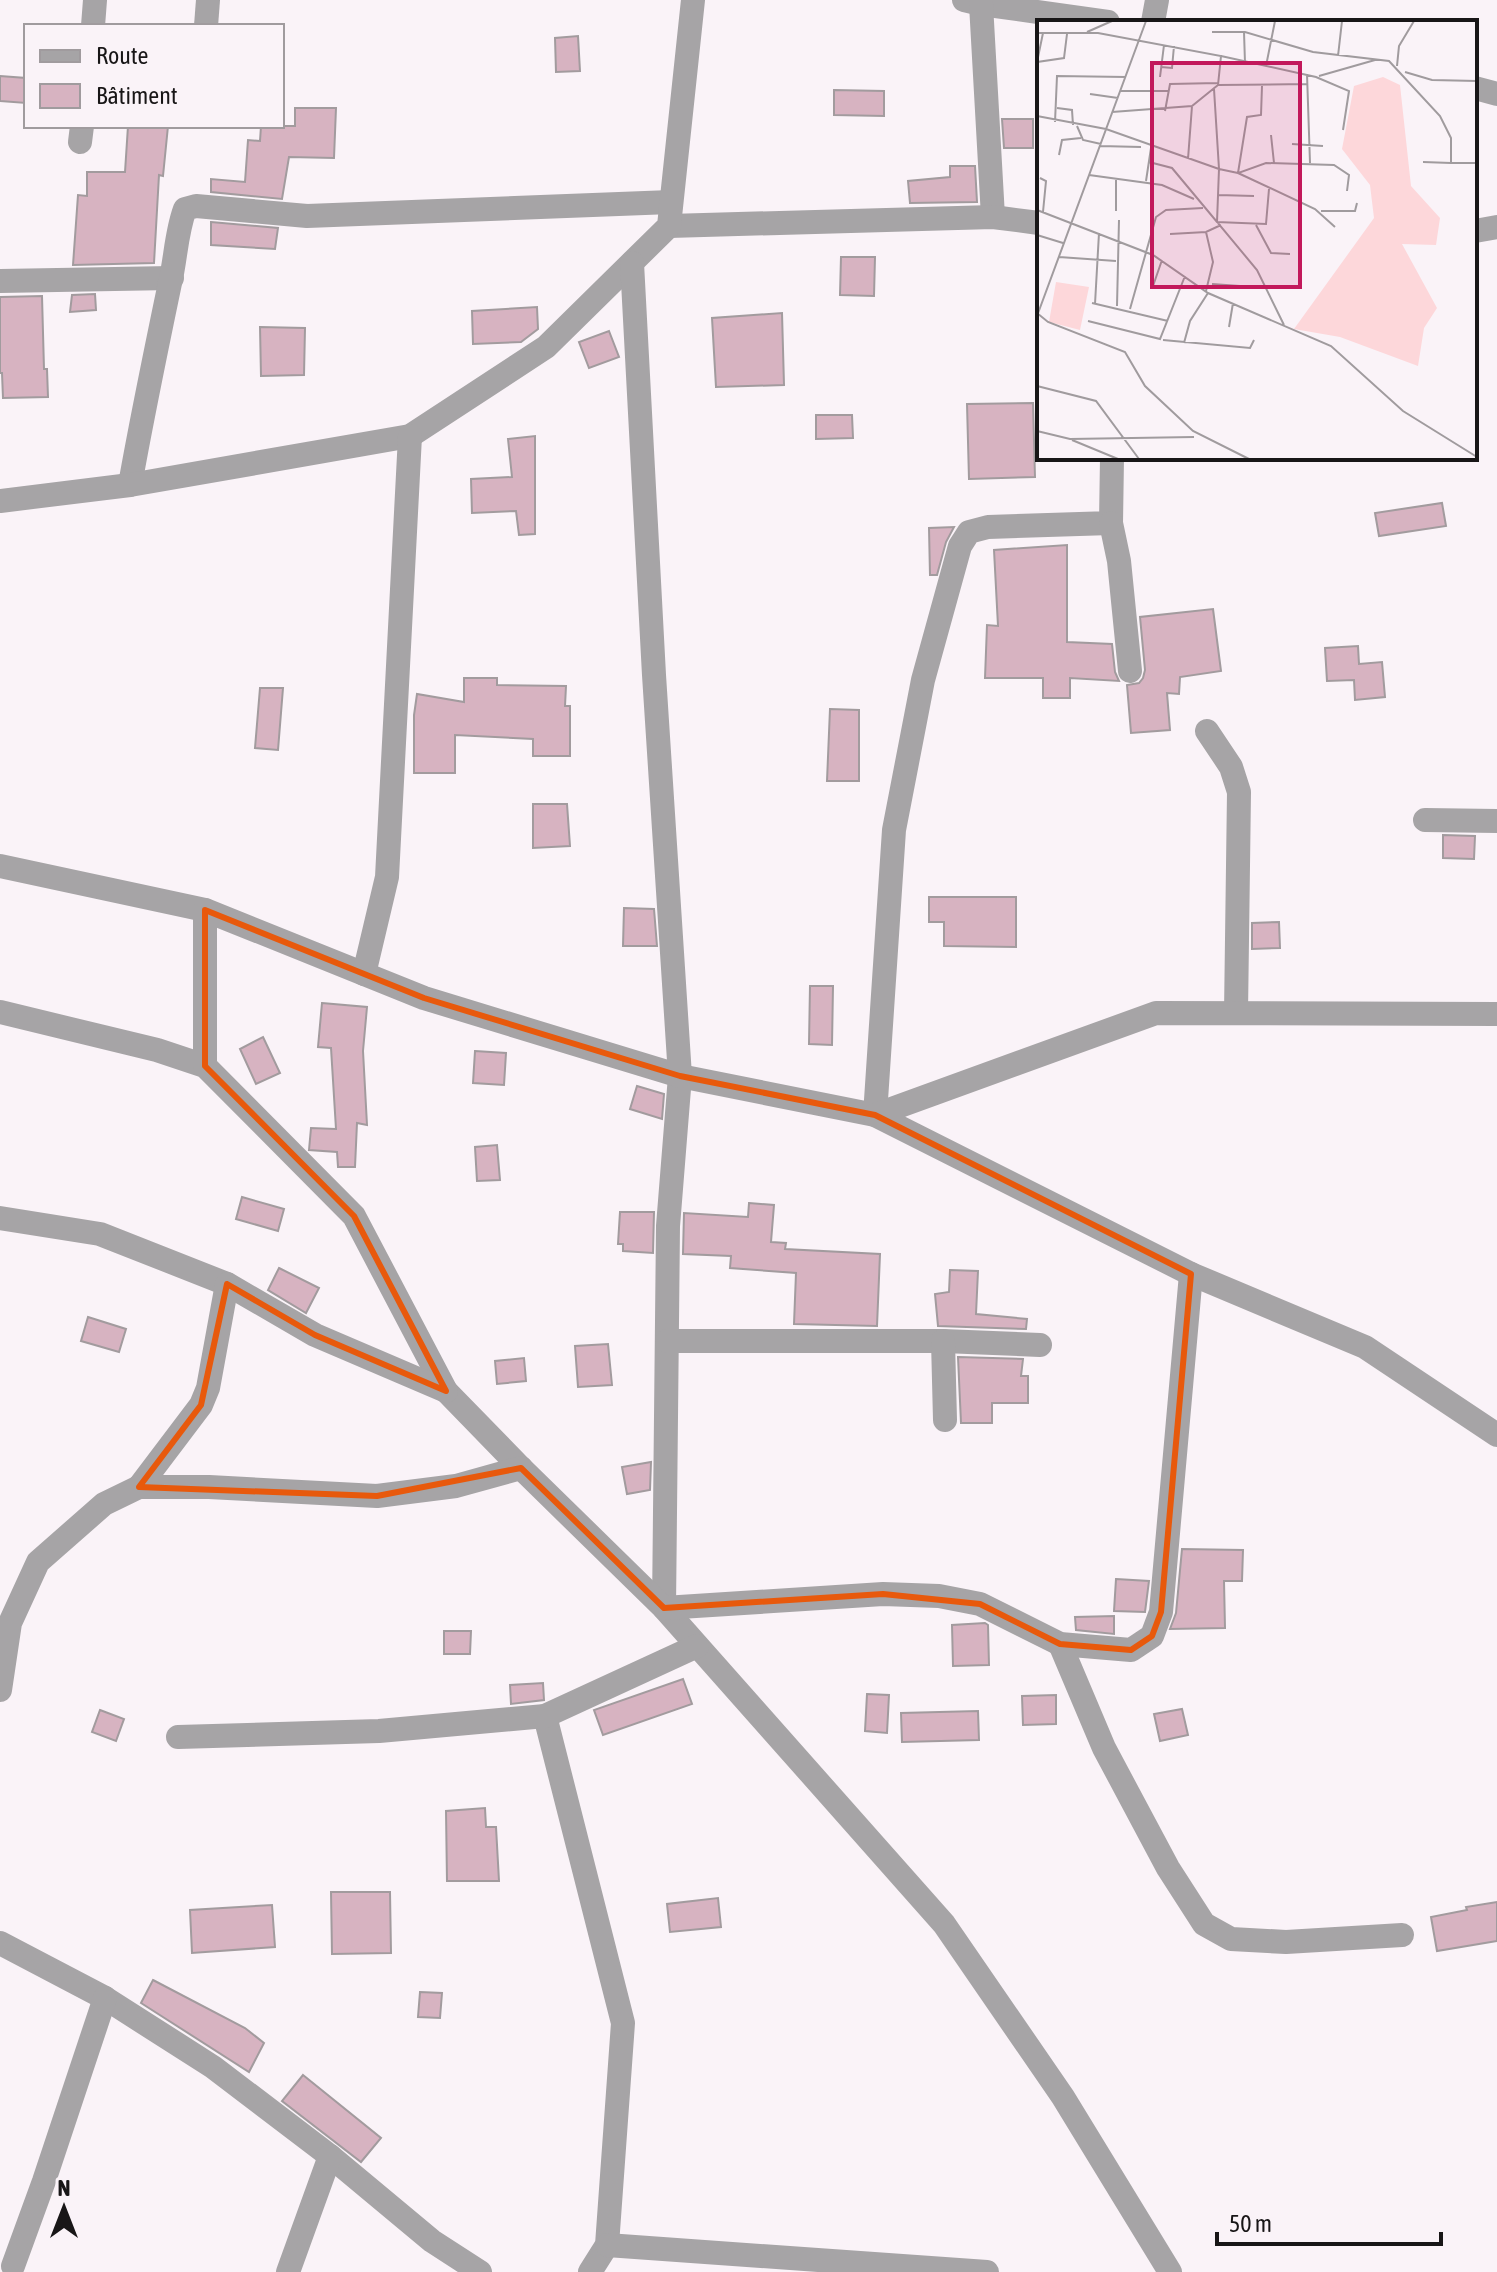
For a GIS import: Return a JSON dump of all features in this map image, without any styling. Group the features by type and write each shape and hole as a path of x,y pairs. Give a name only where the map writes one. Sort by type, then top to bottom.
{"street":[{"path":"93,24 95,0"},
{"path":"206,24 208,0"},
{"path":"0,501 130,485 410,436 546,347 632,263 670,214 693,0"},
{"path":"1153,20 1157,0"},
{"path":"993,217 972,2 1094,20"},
{"path":"1477,89 1497,94"},
{"path":"130,485 147,387 185,209 196,206 307,216 670,214 993,217 1037,223"},
{"path":"1477,231 1497,227"},
{"path":"632,263 680,1076 668,1226 664,1608"},
{"path":"0,281 172,278"},
{"path":"364,974 387,877 410,436"},
{"path":"1112,460 1111,523 1119,561 1130,671"},
{"path":"875,1115 894,830 923,680 960,546 969,532 988,527 1111,523"},
{"path":"1207,731 1231,767 1239,792 1236,1013"},
{"path":"1425,820 1497,821"},
{"path":"0,866 205,910 424,998 680,1076 875,1115 1191,1274 1365,1347 1497,1435"},
{"path":"205,910 205,1066"},
{"path":"0,1012 157,1050 205,1066 354,1216 446,1391 664,1608 944,1924 1063,2097 1170,2272"},
{"path":"875,1115 1156,1013 1497,1014"},
{"path":"0,1218 100,1234 227,1284 315,1335 446,1391"},
{"path":"664,1608 883,1594 939,1596 980,1604 1060,1644 1131,1650 1152,1636 1161,1612 1191,1274"},
{"path":"139,1487 201,1405 208,1388 227,1284"},
{"path":"667,1341 943,1341 1040,1345"},
{"path":"943,1341 945,1420"},
{"path":"0,1690 10,1623 38,1562 104,1504 139,1487 209,1487 377,1496 456,1486 521,1468"},
{"path":"1060,1644 1104,1748 1168,1868 1204,1924 1231,1939 1286,1942 1402,1935"},
{"path":"178,1737 379,1731 545,1716 697,1646"},
{"path":"545,1716 623,2023 607,2245 590,2272"},
{"path":"0,1943 105,1998 213,2067 330,2156 432,2241 480,2272"},
{"path":"13,2266 105,1998"},
{"path":"288,2272 330,2156"},
{"path":"607,2245 987,2272"}],"highlighted area":[{"path":"205,910 424,998 680,1076 875,1115 1191,1274 1161,1612 1152,1636 1131,1650 1060,1644 980,1604 883,1594 664,1608 521,1468 377,1496 139,1487 201,1405 227,1284 315,1335 446,1391 354,1216 205,1066"}],"building":[{"path":"578,36 580,71 556,72 555,38"},
{"path":"0,76 24,78 24,103 0,101"},
{"path":"834,90 884,91 884,116 834,115"},
{"path":"295,108 336,108 334,158 289,157 282,199 211,192 211,179 245,182 248,140 260,141 261,128 295,126"},
{"path":"1002,119 1033,119 1033,148 1004,148"},
{"path":"128,128 168,128 163,176 159,175 154,263 73,265 78,195 87,196 87,172 125,172"},
{"path":"950,166 975,166 977,202 910,203 908,181 950,177"},
{"path":"211,222 278,228 275,249 211,245"},
{"path":"841,257 875,257 874,296 840,295"},
{"path":"95,294 96,310 70,312 72,295"},
{"path":"42,296 48,397 3,398 0,297"},
{"path":"537,307 538,329 521,342 473,344 472,311"},
{"path":"782,313 784,385 716,387 712,318"},
{"path":"260,327 305,328 304,375 261,376"},
{"path":"609,331 619,357 589,368 579,342"},
{"path":"1033,403 1035,477 969,479 967,404"},
{"path":"816,415 852,415 853,438 816,439"},
{"path":"535,436 535,534 519,535 516,511 472,513 471,479 512,477 508,439"},
{"path":"1442,503 1446,526 1379,536 1375,513"},
{"path":"954,527 946,542 937,575 930,575 929,528"},
{"path":"1067,545 1067,642 1112,644 1119,681 1070,678 1070,698 1043,698 1043,678 985,678 987,625 998,626 994,550"},
{"path":"1213,609 1221,671 1180,677 1179,694 1167,693 1170,730 1131,733 1127,685 1139,683 1145,670 1140,617"},
{"path":"1358,646 1359,664 1382,662 1385,697 1355,700 1354,680 1327,681 1325,648"},
{"path":"464,678 497,678 497,685 566,686 565,706 570,706 570,756 533,756 533,739 455,735 455,773 414,773 417,694 464,702"},
{"path":"260,688 283,688 278,750 255,748"},
{"path":"830,709 859,710 859,781 827,781"},
{"path":"533,804 567,804 570,846 533,848"},
{"path":"1443,835 1475,836 1474,859 1443,858"},
{"path":"929,897 1016,897 1016,947 944,946 944,922 929,922"},
{"path":"624,908 654,909 657,946 623,946"},
{"path":"1279,922 1280,948 1252,949 1252,923"},
{"path":"810,986 833,986 832,1045 809,1044"},
{"path":"322,1003 367,1007 363,1051 367,1125 357,1123 355,1167 338,1167 337,1152 309,1150 311,1128 336,1129 331,1048 318,1047"},
{"path":"263,1037 280,1073 256,1084 240,1049"},
{"path":"475,1051 506,1053 504,1085 473,1083"},
{"path":"637,1086 664,1094 662,1119 630,1109"},
{"path":"497,1145 500,1180 477,1181 475,1147"},
{"path":"242,1197 284,1209 278,1231 236,1219"},
{"path":"749,1203 774,1205 771,1242 786,1243 785,1249 880,1254 877,1326 794,1324 796,1273 730,1268 731,1256 683,1254 684,1213 748,1217"},
{"path":"620,1212 654,1212 653,1253 623,1251 623,1244 618,1244"},
{"path":"279,1268 319,1288 306,1313 268,1290"},
{"path":"950,1270 978,1271 976,1314 1027,1319 1026,1329 938,1326 935,1294 949,1292"},
{"path":"88,1317 126,1329 119,1352 81,1341"},
{"path":"608,1344 612,1385 578,1387 575,1346"},
{"path":"958,1357 1023,1359 1021,1376 1028,1376 1028,1403 992,1403 992,1423 961,1423"},
{"path":"524,1358 526,1381 497,1384 495,1361"},
{"path":"651,1462 650,1490 627,1494 622,1467"},
{"path":"1182,1549 1243,1550 1242,1581 1224,1581 1225,1628 1170,1629 1176,1613"},
{"path":"1116,1579 1149,1581 1145,1612 1114,1611"},
{"path":"1114,1616 1114,1634 1076,1630 1075,1617"},
{"path":"952,1625 988,1625 989,1665 953,1666"},
{"path":"444,1631 471,1631 470,1654 444,1654"},
{"path":"683,1679 692,1704 603,1735 594,1710"},
{"path":"543,1683 544,1700 511,1704 510,1685"},
{"path":"867,1694 889,1695 887,1733 865,1731"},
{"path":"1056,1695 1056,1724 1023,1725 1022,1696"},
{"path":"1182,1709 1188,1735 1160,1741 1154,1714"},
{"path":"100,1710 124,1719 116,1741 92,1732"},
{"path":"978,1711 979,1740 902,1742 901,1713"},
{"path":"485,1808 486,1827 496,1827 499,1881 447,1881 446,1811"},
{"path":"331,1892 390,1892 391,1953 332,1954"},
{"path":"718,1898 721,1927 670,1932 667,1904"},
{"path":"1497,1902 1497,1941 1437,1951 1431,1917"},
{"path":"272,1905 275,1947 192,1953 190,1910"},
{"path":"153,1980 245,2028 264,2043 249,2072 141,2003"},
{"path":"420,1992 442,1993 440,2018 418,2017"},
{"path":"303,2075 381,2138 361,2162 282,2101"}]}
